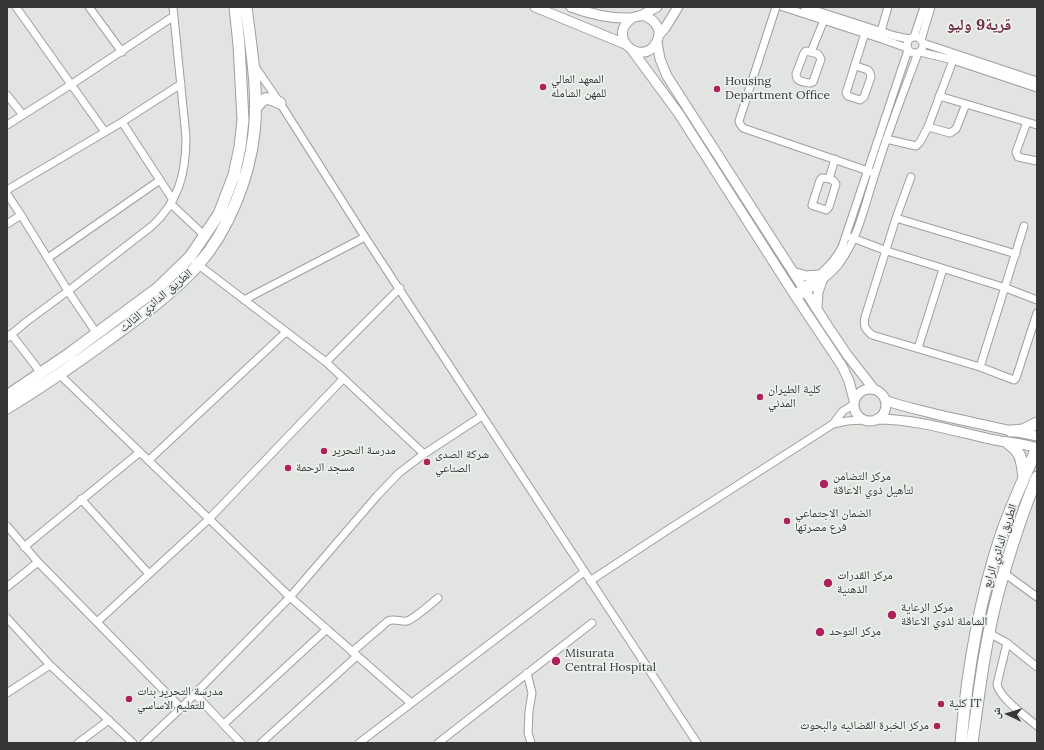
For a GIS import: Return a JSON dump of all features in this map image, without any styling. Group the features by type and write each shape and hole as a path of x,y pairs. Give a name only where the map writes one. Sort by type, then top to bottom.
{"main road":[{"name":"الطريق الدائري الثالث","path":"7,396 97,334 194,261 205,236 219,214 228,194 240,147 243,120 243,96 235,7"},
{"name":"الطريق الدائري الثالث","path":"7,408 60,375 142,316 178,285 194,261 226,224 246,176 255,122 252,62 246,7"},
{"path":"255,109 265,98 270,98 280,103"},
{"path":"1011,431 1023,430 1037,423"},
{"path":"1008,443 1016,448 1019,453 1022,460 1024,478"},
{"name":"الطريق الدائري الرابع","path":"961,743 977,626 988,579 1002,532 1037,448"},
{"name":"الطريق الدائري الرابع","path":"972,743 989,633 998,594 1013,541 1036,481"}],"street":[{"path":"16,7 105,132"},
{"path":"89,7 122,52"},
{"path":"42,373 9,336 152,226 163,216 181,183 186,151 186,137 173,7"},
{"path":"535,7 595,30 637,52 649,50 678,7"},
{"path":"571,7 595,16 632,18 642,15 657,7"},
{"path":"776,7 739,121 740,124 743,128 875,173"},
{"path":"783,7 825,13 865,33 907,49 913,53 919,52 954,58 1037,81"},
{"path":"805,7 895,36 912,38 954,58 1037,88"},
{"path":"881,31 888,7"},
{"path":"795,296 838,265 845,254 867,170 907,49 906,45 912,38 924,7"},
{"path":"850,237 860,223 886,139 919,52 923,48 922,42 930,7"},
{"path":"811,52 825,13"},
{"path":"642,15 652,20 658,29 660,60 667,76 848,356 873,388 881,392 886,400 885,411 882,416 877,419"},
{"path":"7,125 122,52 174,16"},
{"path":"632,18 628,21 623,30 623,40 680,114 795,296 842,366 849,381 856,414 864,420"},
{"path":"856,66 868,70 871,77 864,97 860,100 848,96 846,93 856,66 865,33"},
{"path":"804,52 811,52 818,54 821,59 813,82 810,83 798,80 796,78 796,74 804,52"},
{"path":"886,139 916,146 920,142 928,127 954,58"},
{"path":"252,62 697,743"},
{"path":"7,190 122,122 181,84"},
{"path":"7,95 23,115"},
{"path":"939,96 1037,125"},
{"path":"928,127 950,133 956,129 966,104"},
{"path":"122,122 160,180 172,202 205,236"},
{"path":"1027,122 1016,155 1018,157 1037,161"},
{"path":"829,178 835,159"},
{"path":"910,177 865,317 865,330 872,335 1016,379 1037,313"},
{"path":"829,178 835,181 836,184 829,207 826,210 814,206 812,202 820,180 829,178"},
{"path":"48,258 160,180"},
{"path":"7,194 97,334"},
{"path":"7,224 21,215"},
{"path":"896,218 1016,254"},
{"path":"980,367 1006,288 1024,226"},
{"path":"244,300 365,237"},
{"path":"850,237 886,251 1006,288 1037,300"},
{"path":"194,261 326,362 424,454"},
{"path":"918,348 943,269"},
{"path":"793,272 806,276 821,277"},
{"path":"818,310 818,292 821,277"},
{"path":"326,362 400,288"},
{"path":"149,460 286,332"},
{"path":"60,375 290,597 410,704"},
{"path":"97,622 209,519 343,379"},
{"path":"590,581 833,424 843,411 853,403 856,396 863,389 873,388"},
{"path":"886,400 913,408 1037,436"},
{"path":"144,743 195,694 290,597 377,496 399,473 424,454 482,416"},
{"path":"833,424 847,421 868,421 877,419 898,420 1037,448"},
{"path":"24,547 140,452"},
{"path":"81,499 149,574"},
{"path":"7,526 38,562 181,708"},
{"path":"7,587 38,562"},
{"path":"359,743 584,572"},
{"path":"1004,572 1037,597"},
{"path":"261,743 388,621 410,620 438,598"},
{"path":"7,618 50,665 133,743"},
{"path":"438,743 592,623"},
{"path":"224,724 327,629"},
{"path":"989,633 1007,643 1037,667"},
{"path":"1007,643 997,687 1004,696 1037,726"},
{"path":"7,693 50,665"},
{"path":"528,673 532,693 528,733 531,743"},
{"path":"195,694 241,743"},
{"path":"78,743 108,720"}],"place":[{"name":"المعهد العالي للمهن الشامله","path":"543,87"},
{"name":"Housing Department Office","path":"717,89"},
{"name":"كلية الطيران المدني","path":"760,397"},
{"name":"مدرسة التحرير","path":"324,451"},
{"name":"شركة الصدى الصناعي","path":"427,462"},
{"name":"مسجد الرحمة","path":"288,468"},
{"name":"مركز التضامن لتأهيل ذوي الاعاقة","path":"824,484"},
{"name":"الضمان الاجتماعي فرع مصرتها","path":"787,521"},
{"name":"مركز القدرات الذهنية","path":"828,583"},
{"name":"مركز الرعاية الشاملة لذوي الاعاقة","path":"892,615"},
{"name":"مركز التوحد","path":"820,632"},
{"name":"Misurata Central Hospital","path":"556,661"},
{"name":"مدرسة التحرير بنات للتعليم الاساسي","path":"129,699"},
{"name":"كلية IT","path":"941,704"},
{"name":"مركز الخبرة القضائيه والبحوث","path":"937,726"}],"district":[{"name":"قرية9 وليو","path":"979,25"}]}
